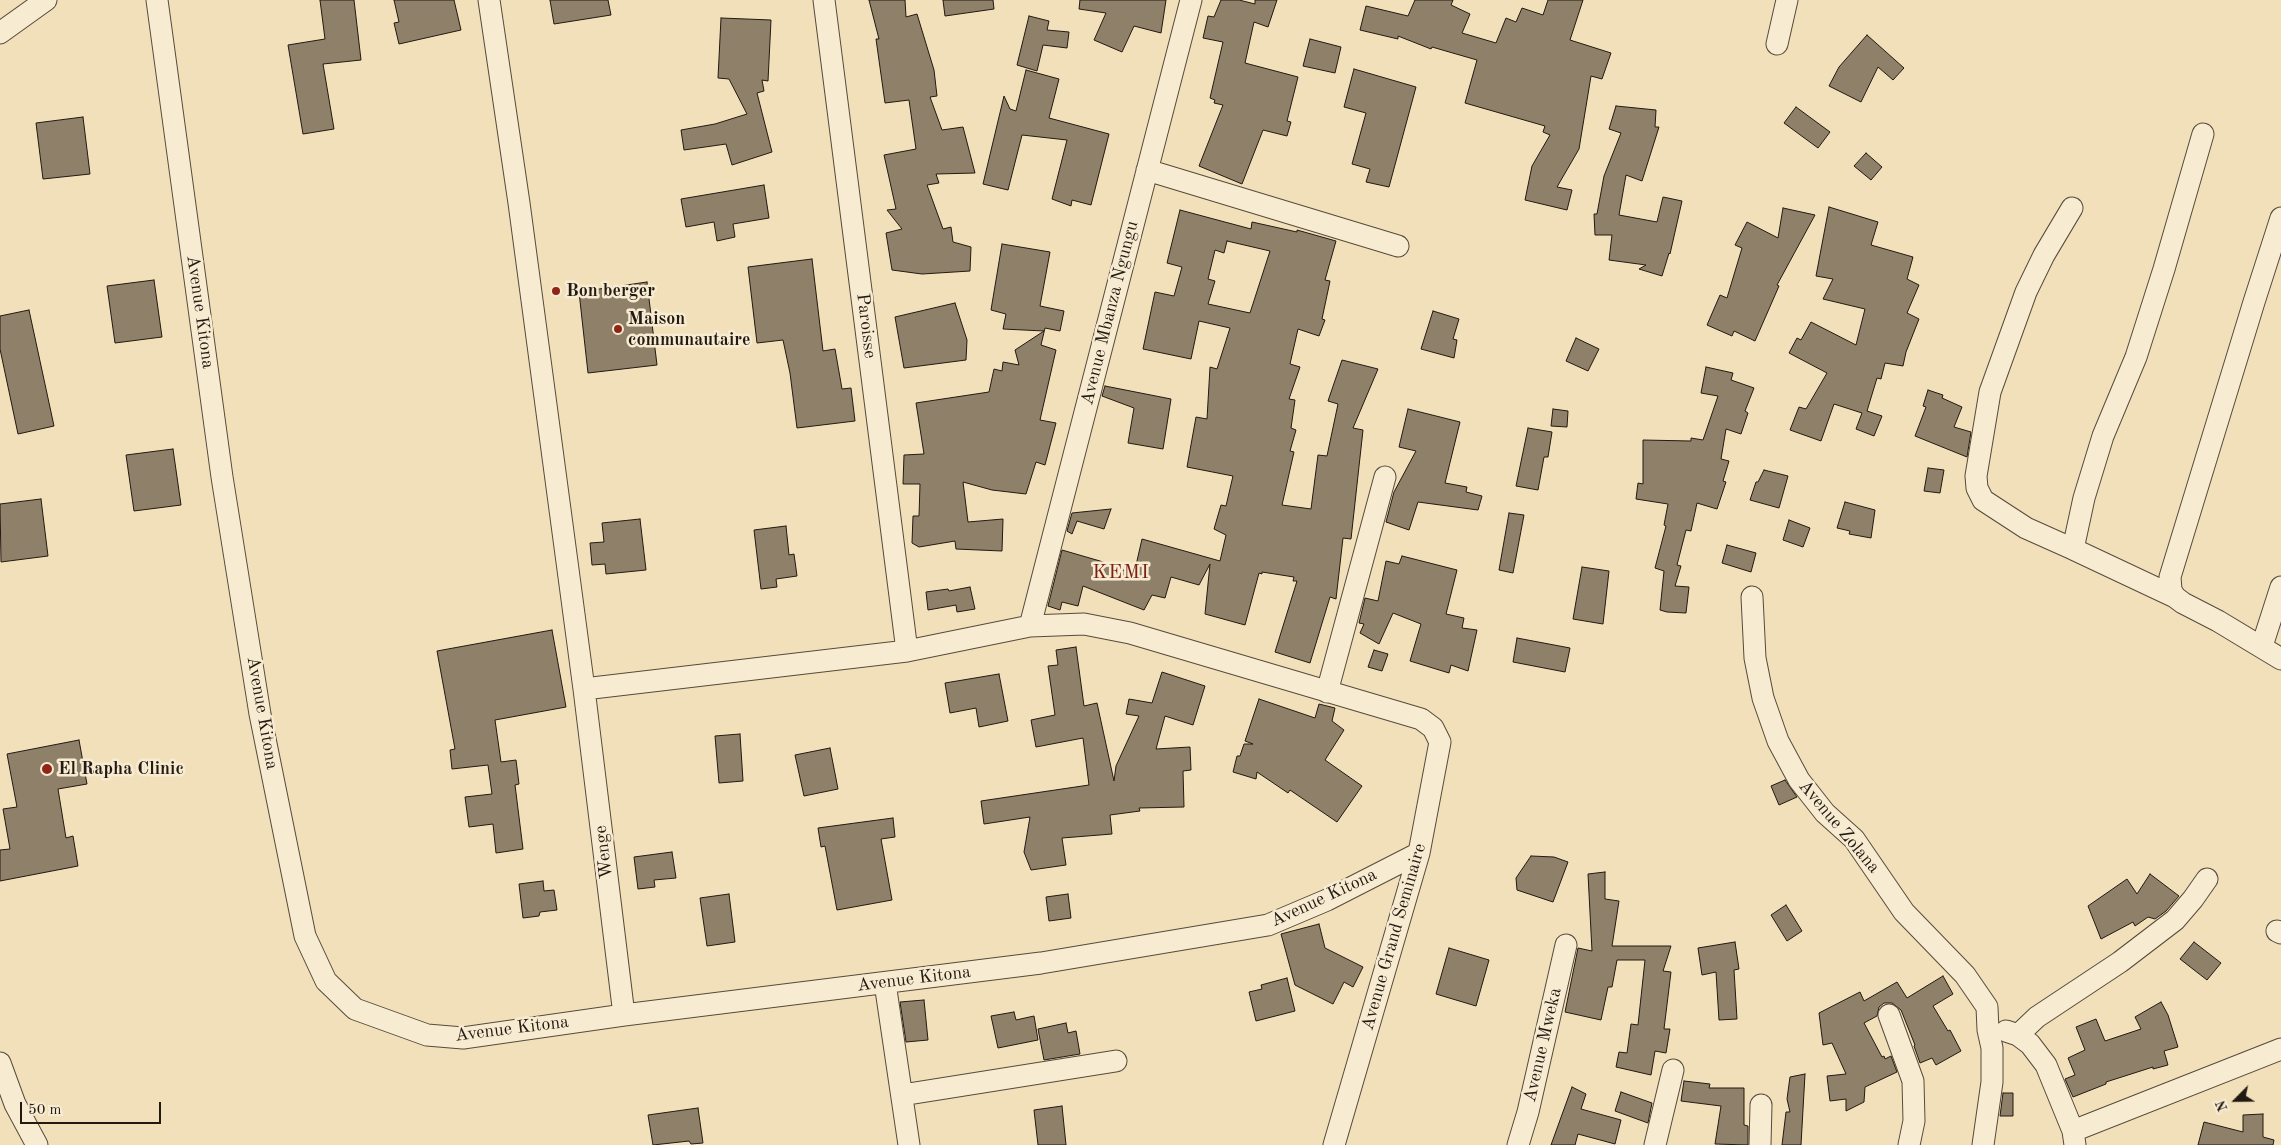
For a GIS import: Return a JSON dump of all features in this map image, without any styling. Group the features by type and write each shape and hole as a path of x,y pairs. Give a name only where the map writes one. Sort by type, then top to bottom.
{"street":[{"path":"0,33 46,0"},
{"name":"Avenue Kitona","path":"157,0 224,487 260,714 305,936 326,981 355,1009 427,1035 463,1038 624,1015 1041,963 1268,924 1327,900 1419,853"},
{"name":"Wenge","path":"489,0 519,203 584,689 624,1015"},
{"name":"Paroisse","path":"824,0 907,651"},
{"name":"Avenue Mbanza Ngungu","path":"1030,626 1191,0"},
{"path":"1777,44 1787,0"},
{"path":"2073,549 2084,498 2103,436 2136,357 2167,260 2203,134"},
{"path":"1147,170 1398,246"},
{"path":"2072,208 2044,255 2026,292 1990,392 1976,476 1977,488 1983,500 2026,528 2175,597 2262,646 2281,659"},
{"path":"2175,597 2171,590 2170,577 2281,218"},
{"path":"584,689 907,651 1030,626 1084,624 1130,633 1327,692 1384,477"},
{"path":"2262,646 2281,587"},
{"name":"Avenue Zolana","path":"1752,597 1755,658 1763,698 1778,741 1799,780 1825,813 1854,839 1904,912 1965,975 1987,1008 1988,1030 1992,1048 1992,1082 1983,1145"},
{"name":"Avenue Grand Seminaire","path":"1327,692 1421,719 1433,728 1440,742 1419,853 1334,1145"},
{"path":"2018,1035 2037,1017 2120,962 2175,920 2193,899 2207,878"},
{"name":"Avenue Mweka","path":"1518,1145 1566,945"},
{"path":"885,983 909,1145"},
{"path":"1890,1015 1913,1081 1914,1121 1909,1145"},
{"path":"1988,1030 2009,1031 2030,1044 2046,1065 2074,1138 2281,1049"},
{"path":"902,1095 1116,1061"},
{"path":"0,1063 15,1104 37,1145"},
{"path":"1655,1145 1673,1070"},
{"path":"1760,1145 1761,1105"}],"building":[{"path":"320,0 354,0 361,60 323,64 334,129 303,134 288,45 325,39"},
{"path":"394,0 454,0 461,30 399,44 394,23 399,22"},
{"path":"550,0 608,0 611,15 554,24"},
{"path":"869,0 905,0 906,17 917,14 934,70 937,96 930,97 942,130 963,127 975,173 936,174 939,183 927,185 943,229 951,227 953,242 971,247 970,271 922,274 892,270 886,233 902,229 887,210 896,209 884,155 916,149 909,100 885,103 876,39 879,39"},
{"path":"943,0 993,0 994,9 945,16"},
{"path":"1080,0 1166,0 1161,33 1134,26 1122,52 1094,40 1106,13 1079,9"},
{"path":"1221,0 1239,0 1255,4 1255,0 1277,0 1268,27 1254,22 1245,63 1298,77 1287,121 1291,122 1287,136 1263,130 1242,184 1199,166 1223,105 1214,103 1215,100 1210,98 1223,42 1203,38 1208,16 1214,17"},
{"path":"1415,0 1453,0 1451,5 1470,14 1462,33 1496,43 1506,18 1516,22 1522,8 1543,15 1548,0 1583,0 1570,40 1611,53 1602,79 1591,76 1579,149 1557,187 1572,190 1567,210 1525,200 1532,166 1550,135 1543,132 1545,126 1465,103 1477,60 1432,47 1431,49 1398,36 1398,39 1360,30 1366,6 1408,16"},
{"path":"1029,16 1049,21 1047,30 1069,32 1067,48 1043,45 1037,71 1017,65"},
{"path":"721,18 771,20 768,81 762,80 764,91 757,93 772,152 732,165 726,144 684,150 681,130 715,124 747,114 729,79 718,78"},
{"path":"1867,35 1904,68 1893,80 1878,67 1861,102 1829,86 1839,67"},
{"path":"1310,39 1341,47 1335,73 1303,66"},
{"path":"1354,69 1416,87 1389,187 1366,182 1370,169 1352,164 1366,113 1344,107"},
{"path":"1026,70 1059,79 1049,118 1109,134 1091,205 1072,200 1071,206 1052,199 1067,140 1022,135 1008,190 983,184 1004,96 1010,109 1016,111"},
{"path":"1616,106 1656,110 1655,127 1659,127 1642,181 1626,175 1619,215 1657,222 1663,197 1682,201 1670,254 1662,276 1639,269 1646,265 1609,260 1612,235 1595,235 1594,214 1597,214 1604,176 1621,133 1609,129"},
{"path":"1796,107 1830,132 1818,148 1784,123"},
{"path":"83,117 90,174 43,179 36,123"},
{"path":"1866,153 1882,167 1871,180 1854,166"},
{"path":"764,185 769,218 733,224 735,237 717,241 714,222 686,227 681,199"},
{"path":"1829,207 1878,222 1871,245 1913,257 1907,279 1919,285 1907,313 1919,319 1906,352 1903,366 1885,363 1881,379 1877,378 1867,411 1882,416 1874,436 1856,429 1862,413 1834,404 1821,441 1790,430 1799,407 1806,409 1827,373 1789,353 1797,338 1801,340 1811,322 1856,345 1865,309 1823,299 1833,279 1816,276"},
{"path":"1783,208 1815,215 1777,285 1779,286 1755,341 1734,331 1732,336 1707,325 1720,295 1727,298 1742,248 1735,245 1747,222 1778,238"},
{"path":"1180,210 1251,229 1252,222 1297,232 1297,230 1336,241 1325,280 1330,281 1322,319 1325,320 1319,336 1298,329 1290,364 1300,367 1289,399 1295,400 1291,428 1296,430 1290,451 1294,452 1282,505 1311,509 1318,455 1327,456 1338,404 1328,401 1342,360 1378,369 1353,428 1363,430 1351,539 1343,538 1336,599 1330,597 1310,663 1275,652 1297,581 1293,581 1294,577 1259,573 1245,625 1205,614 1210,564 1199,585 1171,577 1165,598 1152,595 1144,610 1083,586 1078,606 1062,602 1060,610 1048,606 1062,550 1100,561 1134,574 1142,539 1220,561 1226,535 1214,529 1221,505 1226,506 1233,476 1187,467 1196,417 1207,419 1210,367 1217,369 1230,328 1199,321 1191,359 1143,349 1155,292 1174,296 1182,267 1167,263","holes":["1227,241 1270,251 1250,313 1208,304 1215,281 1208,279 1215,250 1224,253"]},
{"path":"1002,244 1050,252 1040,306 1064,311 1060,331 1045,328 1041,345 1056,350 1040,420 1056,423 1045,465 1036,462 1026,494 992,490 963,482 968,522 1003,519 1002,551 956,549 955,541 919,547 912,543 913,516 919,516 920,484 903,484 904,455 924,454 916,403 989,392 994,369 1002,371 1003,362 1019,365 1015,350 1044,331 1003,329 1006,314 991,310"},
{"path":"812,259 823,351 835,349 842,389 851,388 855,421 797,428 790,373 783,340 757,343 748,267"},
{"path":"154,280 162,337 115,343 107,286"},
{"name":"Maison communautaire","path":"647,282 657,365 588,373 579,292"},
{"path":"955,303 967,340 966,360 904,368 895,317"},
{"path":"29,310 54,426 18,434 0,349 0,316"},
{"path":"1433,311 1459,319 1453,339 1457,340 1454,358 1421,349"},
{"path":"1576,338 1599,349 1588,371 1566,361"},
{"path":"1706,367 1733,373 1731,380 1754,388 1745,411 1748,413 1741,434 1726,429 1721,459 1729,461 1723,481 1726,482 1717,509 1697,503 1691,531 1686,530 1677,565 1681,566 1675,586 1689,587 1686,613 1667,612 1660,610 1664,571 1655,568 1666,526 1664,525 1668,504 1636,499 1638,483 1643,484 1643,440 1691,441 1691,438 1703,440 1718,396 1701,393"},
{"path":"1105,386 1171,399 1163,449 1128,443 1134,408 1102,396"},
{"path":"1928,390 1943,395 1942,398 1962,407 1954,427 1971,432 1967,457 1915,436 1926,407 1923,406"},
{"path":"1408,409 1460,422 1445,483 1467,487 1466,492 1482,496 1478,510 1418,502 1409,530 1386,522 1394,492 1416,451 1399,447"},
{"path":"1553,409 1568,411 1567,427 1551,426"},
{"path":"1528,428 1552,432 1548,457 1544,457 1538,490 1516,486"},
{"path":"173,449 181,505 134,511 126,455"},
{"path":"1928,468 1944,470 1940,493 1924,491"},
{"path":"1764,470 1788,476 1779,508 1750,500 1756,482 1758,482"},
{"path":"41,499 48,556 1,562 0,504"},
{"path":"1845,502 1875,510 1871,538 1849,534 1850,531 1837,528"},
{"path":"1111,509 1104,529 1077,521 1072,534 1067,531 1072,513"},
{"path":"1509,513 1524,515 1513,573 1499,570"},
{"path":"640,519 646,570 606,574 605,564 592,565 590,543 604,542 602,523"},
{"path":"1789,520 1810,528 1803,547 1783,540"},
{"path":"786,526 789,555 794,554 797,576 776,579 777,587 761,589 754,530"},
{"path":"1727,545 1756,553 1751,572 1722,563"},
{"path":"1402,556 1457,570 1446,614 1464,618 1462,628 1477,630 1468,671 1451,665 1449,673 1410,661 1421,624 1393,613 1379,644 1360,633 1364,624 1359,623 1365,598 1378,601 1386,561 1399,564"},
{"path":"1582,567 1609,571 1603,624 1573,619"},
{"path":"970,587 975,609 957,612 956,605 928,610 926,592 948,589 949,591"},
{"path":"552,630 566,707 495,720 501,762 516,760 519,784 515,785 523,849 496,853 493,824 469,827 465,797 492,794 488,765 452,769 450,750 455,749 437,651"},
{"path":"1517,638 1570,648 1565,672 1513,662"},
{"path":"1076,647 1084,706 1097,703 1114,781 1116,766 1139,716 1126,714 1129,699 1152,703 1162,672 1205,686 1193,725 1165,716 1156,749 1190,747 1191,770 1183,771 1184,807 1139,808 1140,811 1110,815 1112,834 1062,838 1066,865 1031,870 1024,852 1030,817 984,824 981,801 1089,785 1083,738 1036,747 1031,720 1055,715 1048,666 1058,665 1056,650"},
{"path":"1374,650 1388,654 1382,671 1368,667"},
{"path":"999,674 1008,721 979,727 976,708 950,713 945,683"},
{"path":"1259,699 1315,718 1319,704 1335,708 1332,721 1344,730 1325,760 1362,786 1337,822 1290,790 1288,793 1257,772 1256,779 1233,772 1237,756 1240,756 1244,744 1253,744 1245,741"},
{"path":"740,734 743,781 719,783 715,736"},
{"path":"79,740 87,784 58,789 66,838 73,836 78,866 0,881 0,850 10,849 3,809 17,807 7,754"},
{"path":"830,748 838,789 804,796 795,755"},
{"path":"1785,780 1797,797 1779,805 1771,786"},
{"path":"893,818 895,837 881,839 892,900 837,910 825,846 821,847 818,828"},
{"path":"672,852 676,878 654,880 655,887 638,889 634,857"},
{"path":"1531,856 1554,857 1568,862 1553,902 1517,890 1516,878"},
{"path":"1605,872 1605,899 1619,901 1612,946 1671,946 1663,971 1671,972 1664,1029 1670,1029 1666,1053 1655,1051 1651,1075 1616,1067 1619,1052 1627,1053 1631,1024 1638,1025 1645,960 1617,960 1612,987 1608,987 1601,1020 1565,1012 1578,948 1592,951 1588,874"},
{"path":"2150,874 2179,896 2166,911 2155,919 2148,917 2135,926 2133,922 2101,939 2088,906 2127,879 2137,894"},
{"path":"543,881 544,891 554,890 557,910 540,912 539,916 523,918 519,884"},
{"path":"729,894 735,942 707,946 700,898"},
{"path":"1068,894 1071,918 1049,921 1046,897"},
{"path":"1786,905 1802,931 1787,941 1771,915"},
{"path":"1319,924 1325,948 1363,967 1353,987 1344,982 1333,1004 1295,985 1281,934"},
{"path":"1735,942 1739,969 1734,970 1737,1019 1719,1020 1716,972 1702,975 1698,948"},
{"path":"2194,942 2221,963 2207,980 2180,959"},
{"path":"1449,948 1489,960 1476,1006 1436,994"},
{"path":"1943,976 1953,994 1933,1006 1948,1031 1950,1030 1961,1051 1936,1065 1932,1058 1920,1063 1901,1010 1892,1003 1884,1003 1879,1007 1877,1016 1864,1023 1882,1057 1884,1056 1885,1059 1891,1056 1897,1072 1865,1087 1864,1102 1846,1111 1846,1099 1830,1101 1827,1076 1846,1074 1832,1043 1823,1045 1819,1013 1860,992 1864,1001 1897,982 1907,998"},
{"path":"1287,978 1295,1011 1256,1021 1249,992 1262,989 1261,985"},
{"path":"924,1000 928,1040 906,1042 900,1002"},
{"path":"2161,1002 2168,1015 2178,1047 2164,1051 2168,1065 2153,1069 2153,1067 2106,1082 2106,1084 2073,1097 2065,1079 2075,1075 2068,1058 2085,1050 2076,1027 2096,1019 2105,1041 2141,1029 2135,1017"},
{"path":"1014,1012 1016,1020 1034,1016 1038,1040 998,1048 991,1016"},
{"path":"1066,1023 1068,1033 1076,1031 1080,1054 1044,1060 1038,1029"},
{"path":"1805,1074 1801,1145 1782,1145 1786,1112 1790,1112 1787,1099 1790,1077"},
{"path":"1684,1081 1710,1084 1709,1088 1744,1088 1744,1125 1748,1126 1748,1145 1715,1144 1721,1106 1681,1101"},
{"path":"1572,1087 1586,1094 1581,1109 1621,1120 1615,1144 1578,1134 1575,1145 1551,1145"},
{"path":"1621,1092 1652,1103 1648,1123 1615,1111"},
{"path":"2003,1093 2013,1093 2013,1116 2000,1116"},
{"path":"1062,1106 1066,1145 1038,1145 1034,1110"},
{"path":"698,1108 703,1143 691,1144 689,1141 653,1145 648,1115"},
{"path":"2263,1114 2263,1137 2274,1140 2273,1145 2198,1145 2204,1122 2243,1132 2243,1115"}],"place":[{"name":"Bon berger","path":"556,291"},
{"name":"Maison communautaire","path":"618,329"},
{"name":"El Rapha Clinic","path":"47,769"}],"district":[{"name":"KEMI","path":"1121,573"}]}
